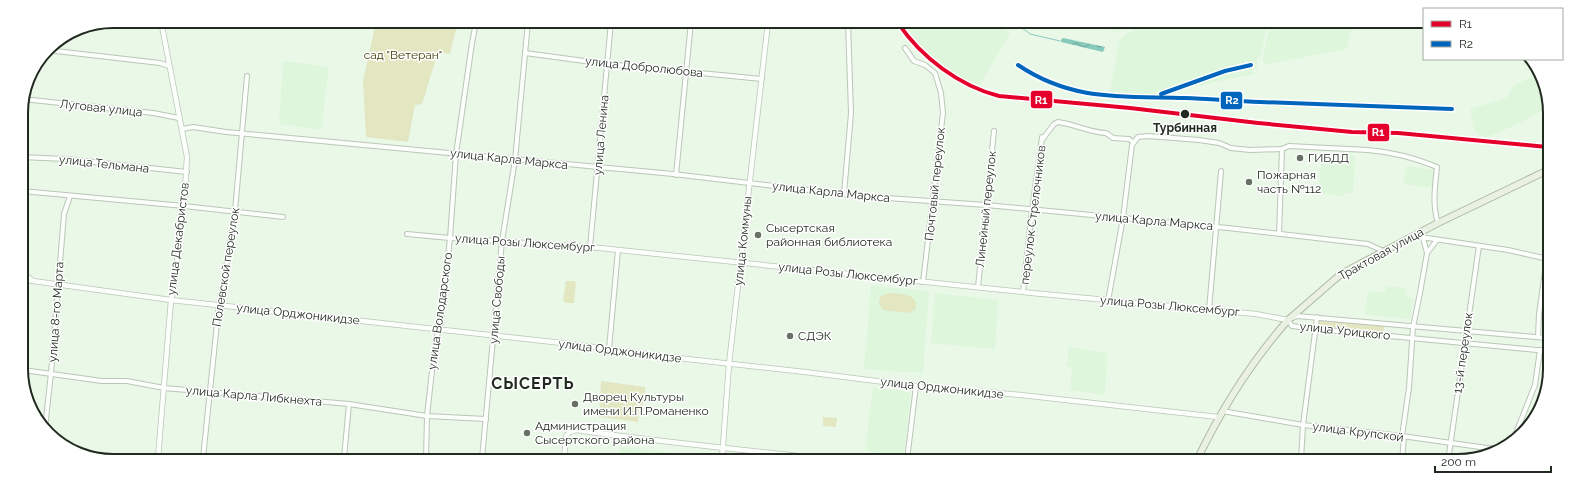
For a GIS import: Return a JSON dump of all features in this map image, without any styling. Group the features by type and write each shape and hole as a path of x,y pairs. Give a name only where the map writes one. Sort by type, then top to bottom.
{"main road":[{"name":"Трактовая улица","path":"1200,454 1218,417 1253,364 1288,320 1341,274 1438,223 1543,172"}],"street":[{"name":"улица Декабристов","path":"158,454 170,300 173,292 187,172 187,157 162,28"},
{"name":"улица Володарского","path":"426,454 427,416 435,344 440,329 450,238 456,154 475,28"},
{"name":"улица Свободы","path":"482,454 502,241 515,160 527,28"},
{"name":"улица Ленина","path":"590,247 610,28"},
{"path":"676,175 690,28"},
{"name":"улица Коммуны","path":"722,454 729,364 767,28"},
{"path":"844,194 851,113 848,28"},
{"name":"Почтовый переулок","path":"905,48 914,61 925,65 935,73 943,103 923,282"},
{"path":"55,51 160,63 169,66"},
{"name":"улица Добролюбова","path":"525,53 607,64 762,79"},
{"name":"Полевской переулок","path":"203,454 219,304 235,211 247,76"},
{"name":"Луговая улица","path":"30,99 153,113 179,118"},
{"name":"переулок Стрелочников","path":"1023,292 1042,139 1054,124 1058,122 1099,133 1106,133 1113,138 1129,139 1133,142"},
{"name":"улица Карла Маркса","path":"182,129 193,127 241,133 676,175 844,194 986,205 1216,227 1368,244 1383,251"},
{"name":"Линейный переулок","path":"978,287 994,131"},
{"path":"1108,301 1123,218 1133,142 1138,137 1148,136 1199,140 1219,143 1231,148 1250,150 1282,149 1289,146 1301,146 1380,151 1412,158 1437,167 1434,203 1438,223"},
{"path":"1279,234 1282,149"},
{"name":"улица Тельмана","path":"28,157 66,159 187,172"},
{"path":"1209,310 1221,171"},
{"path":"28,192 235,211 283,217"},
{"name":"улица 8-го Марта","path":"46,421 52,374 64,214 70,196"},
{"name":"улица Розы Люксембург","path":"408,234 590,247 1108,301 1256,314 1288,320"},
{"path":"1414,236 1508,250 1543,258"},
{"path":"1402,454 1413,327 1427,253 1423,238"},
{"path":"1427,253 1437,240"},
{"name":"13-й переулок","path":"1449,454 1479,246"},
{"path":"609,349 618,250"},
{"path":"28,277 33,281"},
{"name":"улица Орджоникидзе","path":"28,281 58,286 170,300 219,304 440,329 916,386 1028,396 1218,417"},
{"path":"1538,337 1539,314 1543,286"},
{"name":"улица Урицкого","path":"1543,338 1297,316 1288,320 1292,326 1316,329 1543,350"},
{"path":"1301,454 1303,425 1317,318"},
{"path":"1517,429 1535,386 1540,350"},
{"name":"улица Карла Либкнехта","path":"28,371 102,381 126,381 164,388 349,404 427,416 486,419"},
{"path":"908,454 916,386"},
{"path":"344,454 349,404"},
{"name":"улица Крупской","path":"1222,411 1303,425 1485,449"},
{"path":"564,454 566,436 570,432 576,430 781,454"}],"shaded area":[{"path":"910,28 1002,28 1010,33 978,88 943,67 922,49 908,32"},
{"path":"1108,28 1124,28 1118,32"},
{"path":"1134,28 1266,28 1261,56 1257,58 1257,69 1253,69 1254,74 1185,88 1159,97 1157,94 1146,97 1110,92 1119,41 1129,32 1133,32"},
{"path":"1268,28 1351,28 1347,49 1267,64 1263,62"},
{"path":"283,61 329,67 321,130 279,124"},
{"path":"1534,76 1541,97 1543,110 1520,123 1485,138 1475,131 1470,109 1506,98 1515,85"},
{"path":"1322,153 1355,156 1353,193 1344,193 1344,196 1318,193"},
{"path":"1406,166 1434,170 1433,188 1404,184"},
{"path":"871,286 929,291 923,373 864,369"},
{"path":"1386,286 1407,288 1405,297 1413,298 1410,319 1367,315 1365,313 1368,291 1385,293"},
{"path":"935,293 998,300 995,349 931,343"},
{"path":"1069,347 1107,353 1105,395 1070,390 1072,367 1067,367"},
{"path":"873,387 911,392 904,454 865,451"},
{"path":"620,447 673,453 673,454 619,454"}],"green space":[{"name":"сад \"Ветеран\"","path":"375,28 456,28 450,54 438,52 422,104 415,105 408,142 366,137 363,81"},
{"path":"566,281 574,281 576,283 574,303 566,303 563,300"},
{"path":"888,293 903,294 912,297 916,304 915,310 908,313 883,310 879,304 880,297"},
{"path":"1319,319 1384,325 1384,333 1317,326"},
{"path":"601,381 645,387 645,402 639,409 638,422 599,417"},
{"path":"823,417 837,418 836,427 823,426"}],"water":[{"path":"1063,38 1105,47 1103,52 1061,42"}],"waterway":[{"path":"1022,28 1030,34 1060,41"}],"transit line":[{"name":"R1","path":"902,28 918,47 942,68 970,85 999,96 1130,108 1352,132 1398,133 1543,147"},
{"name":"R2","path":"1018,65 1038,77 1059,85 1099,95 1452,109"},
{"name":"R2","path":"1161,94 1225,71 1251,65"}],"place":[{"name":"Турбинная","path":"1185,114"},
{"name":"ГИБДД","path":"1300,158"},
{"name":"Пожарная часть №112","path":"1249,182"},
{"name":"Сысертская районная библиотека","path":"758,235"},
{"name":"СДЭК","path":"790,336"},
{"name":"Дворец Культуры имени И.П.Романенко","path":"575,404"},
{"name":"Администрация Сысертского района","path":"527,433"}],"district":[{"name":"СЫСЕРТЬ","path":"533,383"}]}
